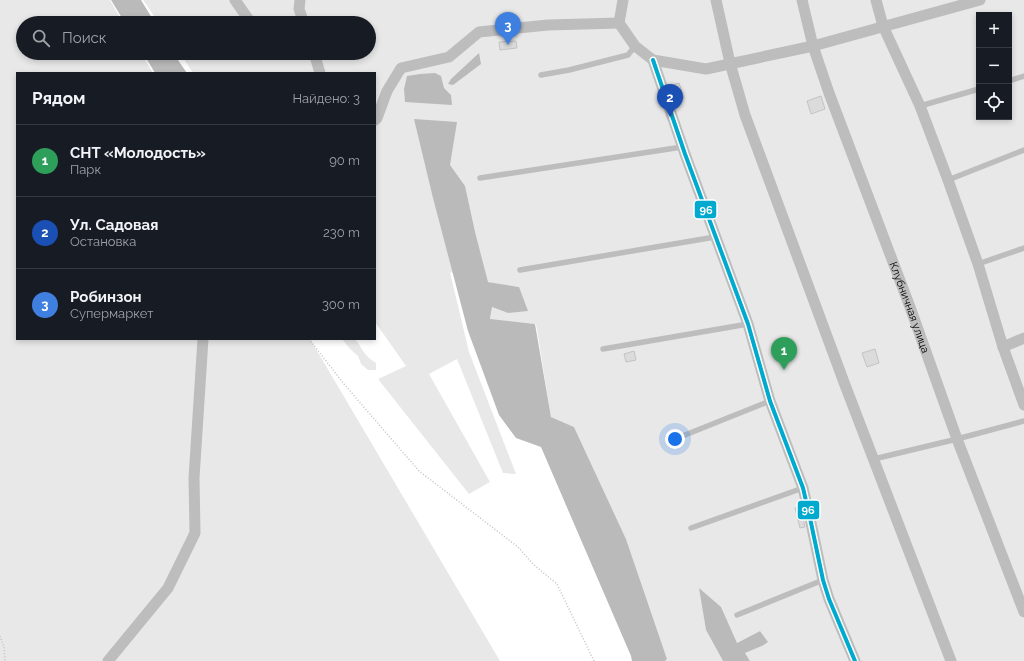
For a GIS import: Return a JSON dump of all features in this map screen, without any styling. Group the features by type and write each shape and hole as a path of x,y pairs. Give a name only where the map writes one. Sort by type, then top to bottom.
{"street":[{"path":"235,0 247,16"},
{"path":"300,0 299,10 301,16"},
{"path":"623,0 619,23 634,46 653,60 706,69 813,46 980,0"},
{"path":"716,0 730,63 745,115 845,385 951,661"},
{"name":"Клубничная улица","path":"802,0 813,46 829,93 910,307 957,439 1024,612"},
{"path":"876,0 883,26 920,106 948,180 978,264 1003,347 1024,405"},
{"path":"376,119 386,91 401,68 449,57 479,32 548,25 619,23"},
{"path":"316,60 320,72"},
{"path":"653,60 682,147 748,324 770,401 803,488 823,580 829,599 855,661"},
{"path":"1003,347 1024,338"},
{"path":"108,661 168,588 196,533 194,478 203,340"}],"lane":[{"path":"541,75 569,70 628,55 634,46"},
{"path":"1012,80 1024,76"},
{"path":"920,106 976,90"},
{"path":"480,178 682,147"},
{"path":"948,180 1024,150"},
{"path":"520,270 715,237"},
{"path":"978,264 1024,248"},
{"path":"603,349 748,324"},
{"path":"670,441 770,401"},
{"path":"874,459 1024,421"},
{"path":"691,528 803,488"},
{"path":"737,615 823,580"}],"path":[{"path":"310,340 344,384 419,471 518,548 534,566 557,584 594,661"},
{"path":"0,636 4,647 5,661"}],"shaded area":[{"path":"0,0 110,0 119,16 16,16 16,60 145,60 152,72 16,72 16,340 311,340 500,661 0,661"},
{"path":"111,0 141,0 151,16 121,16"},
{"path":"143,0 1024,0 1024,661 750,661 745,653 762,646 767,642 760,631 737,643 701,597 706,630 723,661 665,661 667,659 626,539 574,427 551,417 536,324 490,320 492,307 508,313 519,287 469,279 450,272 469,352 516,474 503,473 457,359 429,374 490,482 469,494 378,379 406,366 376,323 376,72 192,72 185,60 376,60 376,16 154,16"},
{"path":"479,53 481,64 453,85 448,84 451,79"},
{"path":"147,60 178,60 186,72 154,72"},
{"path":"435,73 441,76 444,88 451,95 452,105 405,102 404,89 407,76"},
{"path":"414,119 457,122 450,165 465,186 488,282 519,287 528,311 508,313 492,307 490,319 535,324 551,417 574,427 626,539 667,659 665,661 632,661 541,447 516,438 499,415 468,331"},
{"path":"343,340 356,340 366,355 376,363 376,370 368,370 361,364 358,356"},
{"path":"699,588 721,607 737,643 760,631 768,642 745,653 750,661 723,661 706,630"}],"building":[{"path":"516,41 517,48 500,50 499,42"},
{"path":"679,83 684,98 676,102 669,86"},
{"path":"821,96 825,109 811,114 807,101"},
{"path":"875,349 879,363 867,367 862,353"},
{"path":"634,351 636,360 626,362 624,354"},
{"path":"800,507 805,527 800,528 795,508"}],"transit line":[{"name":"96","path":"653,60 685,154 748,324 770,401 803,488 823,580 829,599 855,661"}],"place":[{"name":"Робинзон","path":"508,45"},
{"name":"Ул. Садовая","path":"670,117"},
{"name":"СНТ «Молодость»","path":"784,370"}]}
